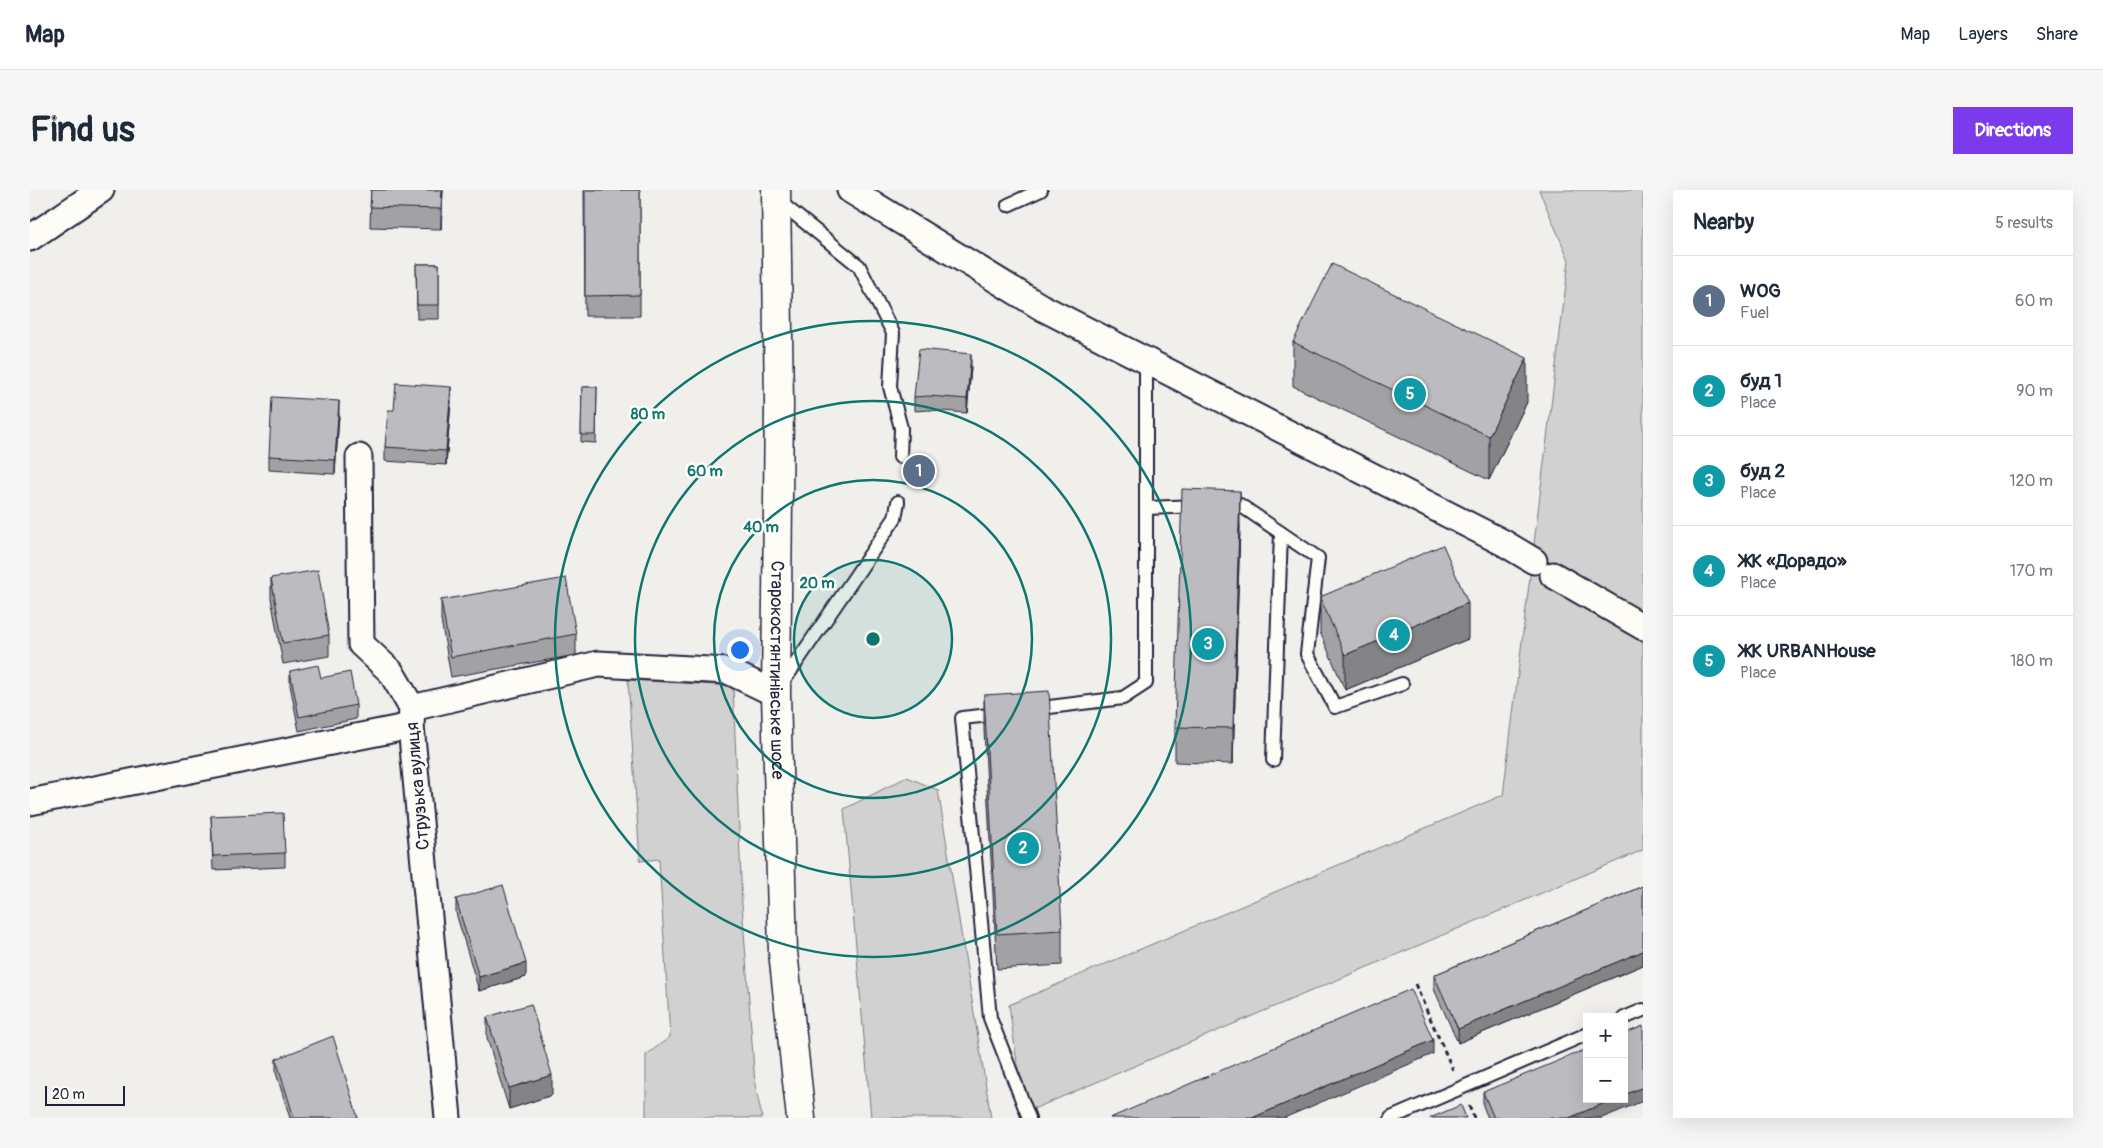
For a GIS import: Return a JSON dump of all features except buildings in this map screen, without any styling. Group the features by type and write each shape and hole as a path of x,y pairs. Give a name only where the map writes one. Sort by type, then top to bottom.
{"main road":[{"name":"Старокостянтинівське шосе","path":"776,194 779,404 776,694 783,952 801,1118"}],"street":[{"path":"30,238 100,190"},
{"path":"850,190 1041,307 1504,544 1643,627"},
{"path":"30,802 412,717 391,672 361,644 359,457"},
{"name":"Струзька вулиця","path":"448,1118 412,717 598,664 728,671 776,694"}],"lane":[{"path":"1008,205 1041,190"},
{"path":"776,194 860,266 893,333 890,387 901,428 900,457"},
{"path":"1029,1118 990,1018 962,718 1123,698 1146,683 1146,360"},
{"path":"776,694 895,518 898,502"},
{"path":"1146,508 1240,505 1318,558 1307,654 1335,707 1402,684"},
{"path":"1273,760 1281,532"},
{"path":"1628,1016 1643,1010"},
{"path":"1391,1118 1583,1036"}],"path":[{"path":"1415,984 1474,1118"}],"shaded area":[{"path":"1539,190 1643,190 1643,850 1024,1113 1009,1005 1503,795 1569,260"},
{"path":"628,680 733,686 742,904 755,1084 762,1118 646,1118 646,1055 670,1037 659,859 640,861"},
{"path":"907,777 938,790 991,1118 871,1118 844,809"}],"place":[{"name":"ЖК URBANHouse","path":"1410,394"},
{"name":"WOG","path":"919,471"},
{"name":"ЖК «Дорадо»","path":"1394,635"},
{"name":"буд 2","path":"1208,644"},
{"name":"буд 1","path":"1023,848"}]}
